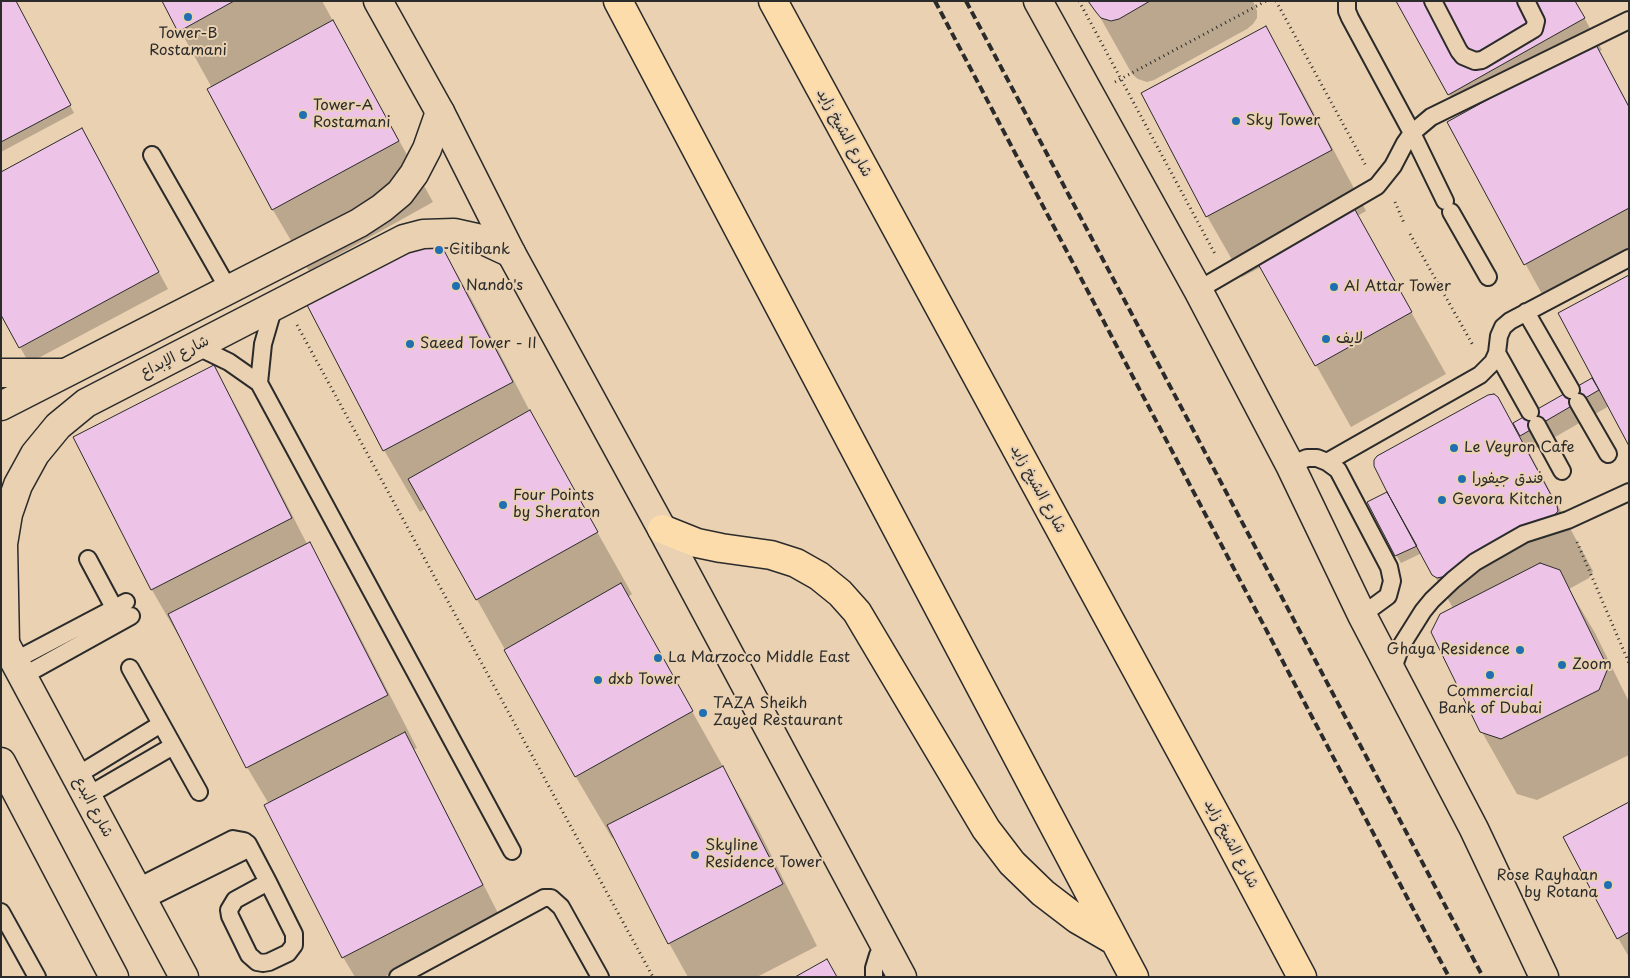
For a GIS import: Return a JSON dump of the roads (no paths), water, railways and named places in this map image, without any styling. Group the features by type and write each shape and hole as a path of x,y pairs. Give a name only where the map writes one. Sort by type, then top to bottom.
{"highway":[{"path":"618,1 1134,977"},
{"name":"شارع الشيخ زايد","path":"773,1 1212,807 1302,977"},
{"path":"662,529 697,543 771,555 796,563 819,576 840,593 857,612 963,792 991,836 1012,863 1043,893 1078,919 1115,941"}],"street":[{"path":"378,1 440,112 512,253 902,977"},
{"path":"1038,1 1198,290 1290,465 1362,615 1474,829 1544,977"},
{"path":"1,406 359,223 382,208 400,193 414,174 427,149 440,112"},
{"name":"شارع الإبداع","path":"11,654 2,544 8,514 18,485 35,454 58,426 86,403 404,239 439,232 468,235 512,253"},
{"path":"1,373 64,373"},
{"name":"شارع البدع","path":"11,654 184,977"},
{"path":"1,762 114,977"}],"lane":[{"path":"1347,1 1346,11 1412,133 1448,207 1488,277"},
{"path":"1433,1 1459,51 1469,60 1475,61 1482,60 1534,29 1536,21 1526,1"},
{"path":"1198,290 1376,186 1393,166 1412,133 1431,117 1629,20"},
{"path":"152,155 229,290"},
{"path":"1327,462 1480,375 1493,362 1497,353 1500,336 1510,320 1629,258"},
{"path":"259,383 263,344 279,303"},
{"path":"1526,312 1608,454"},
{"path":"196,346 229,362 259,383 512,851"},
{"path":"1497,353 1562,471"},
{"path":"1290,465 1307,458 1317,458 1338,470 1392,574 1388,596 1362,615"},
{"path":"1392,670 1401,646 1423,611 1453,580 1475,562 1524,534 1568,520 1629,492"},
{"path":"11,654 123,612 88,559"},
{"path":"130,668 199,792"},
{"path":"81,786 161,724"},
{"path":"81,786 173,746"},
{"path":"139,894 250,848 268,882 294,934 295,939 292,949 288,953 263,963 257,962 249,955 230,916 229,910 235,900 268,882"},
{"path":"398,977 544,898 551,898 562,907 600,977"},
{"path":"1,912 37,977"},
{"path":"874,977 874,968 884,944"}],"railway":[{"path":"935,1 1449,977"},
{"path":"966,1 1483,977"}],"place":[{"name":"Tower-B Rostamani","path":"188,17"},
{"name":"Tower-A Rostamani","path":"303,115"},
{"name":"Sky Tower","path":"1236,121"},
{"name":"Citibank","path":"439,250"},
{"name":"Nando's","path":"456,286"},
{"name":"Al Attar Tower","path":"1334,287"},
{"name":"لايف","path":"1326,339"},
{"name":"Saeed Tower - II","path":"410,344"},
{"name":"Le Veyron Cafe","path":"1454,448"},
{"name":"فندق جيفورا","path":"1462,479"},
{"name":"Gevora Kitchen","path":"1442,500"},
{"name":"Four Points by Sheraton","path":"503,505"},
{"name":"Ghaya Residence","path":"1520,650"},
{"name":"La Marzocco Middle East","path":"658,658"},
{"name":"Zoom","path":"1562,665"},
{"name":"Commercial Bank of Dubai","path":"1490,675"},
{"name":"dxb Tower","path":"598,680"},
{"name":"TAZA Sheikh Zayed Restaurant","path":"703,713"},
{"name":"Skyline Residence Tower","path":"695,855"},
{"name":"Rose Rayhaan by Rotana","path":"1608,885"}]}
